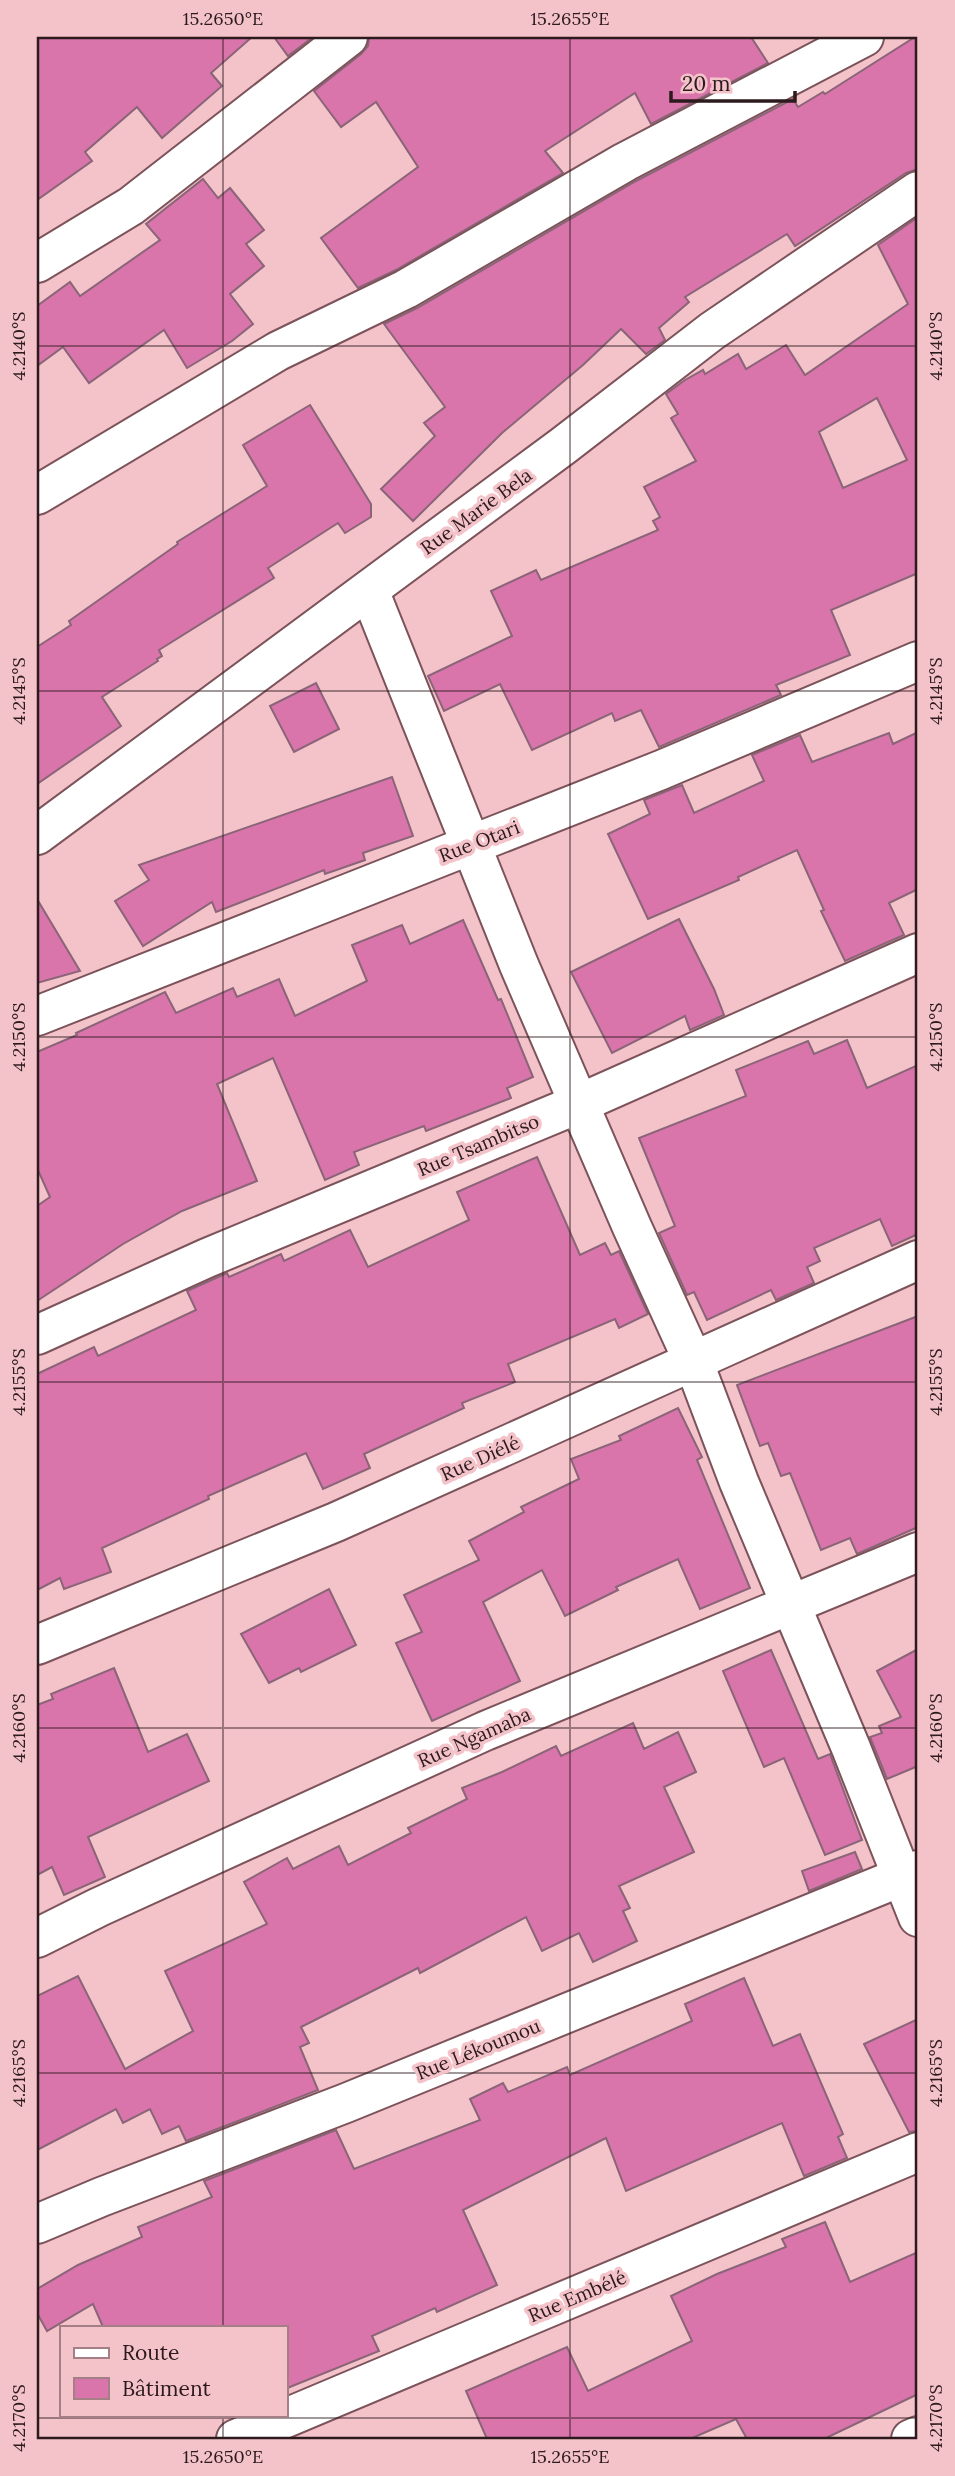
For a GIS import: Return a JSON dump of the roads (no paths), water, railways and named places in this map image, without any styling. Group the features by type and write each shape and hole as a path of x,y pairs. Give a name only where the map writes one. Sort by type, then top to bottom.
{"street":[{"path":"37,263 131,205 348,37"},
{"path":"37,495 278,351 406,289 625,162 864,37"},
{"name":"Rue Marie Bela","path":"37,835 563,446 712,331 918,191"},
{"path":"369,590 519,965 694,1363 739,1482 791,1606 910,1874 918,1917"},
{"name":"Rue Otari","path":"37,1016 661,770 918,661"},
{"name":"Rue Tsambitso","path":"37,1335 207,1258 578,1104 918,953"},
{"name":"Rue Diélé","path":"37,1645 336,1522 918,1260"},
{"name":"Rue Ngamaba","path":"37,1938 99,1907 485,1731 918,1552"},
{"name":"Rue Lékoumou","path":"37,2224 346,2103 910,1874"},
{"name":"Rue Embélé","path":"236,2439 918,2152"},
{"path":"911,2439 918,2436"}]}
